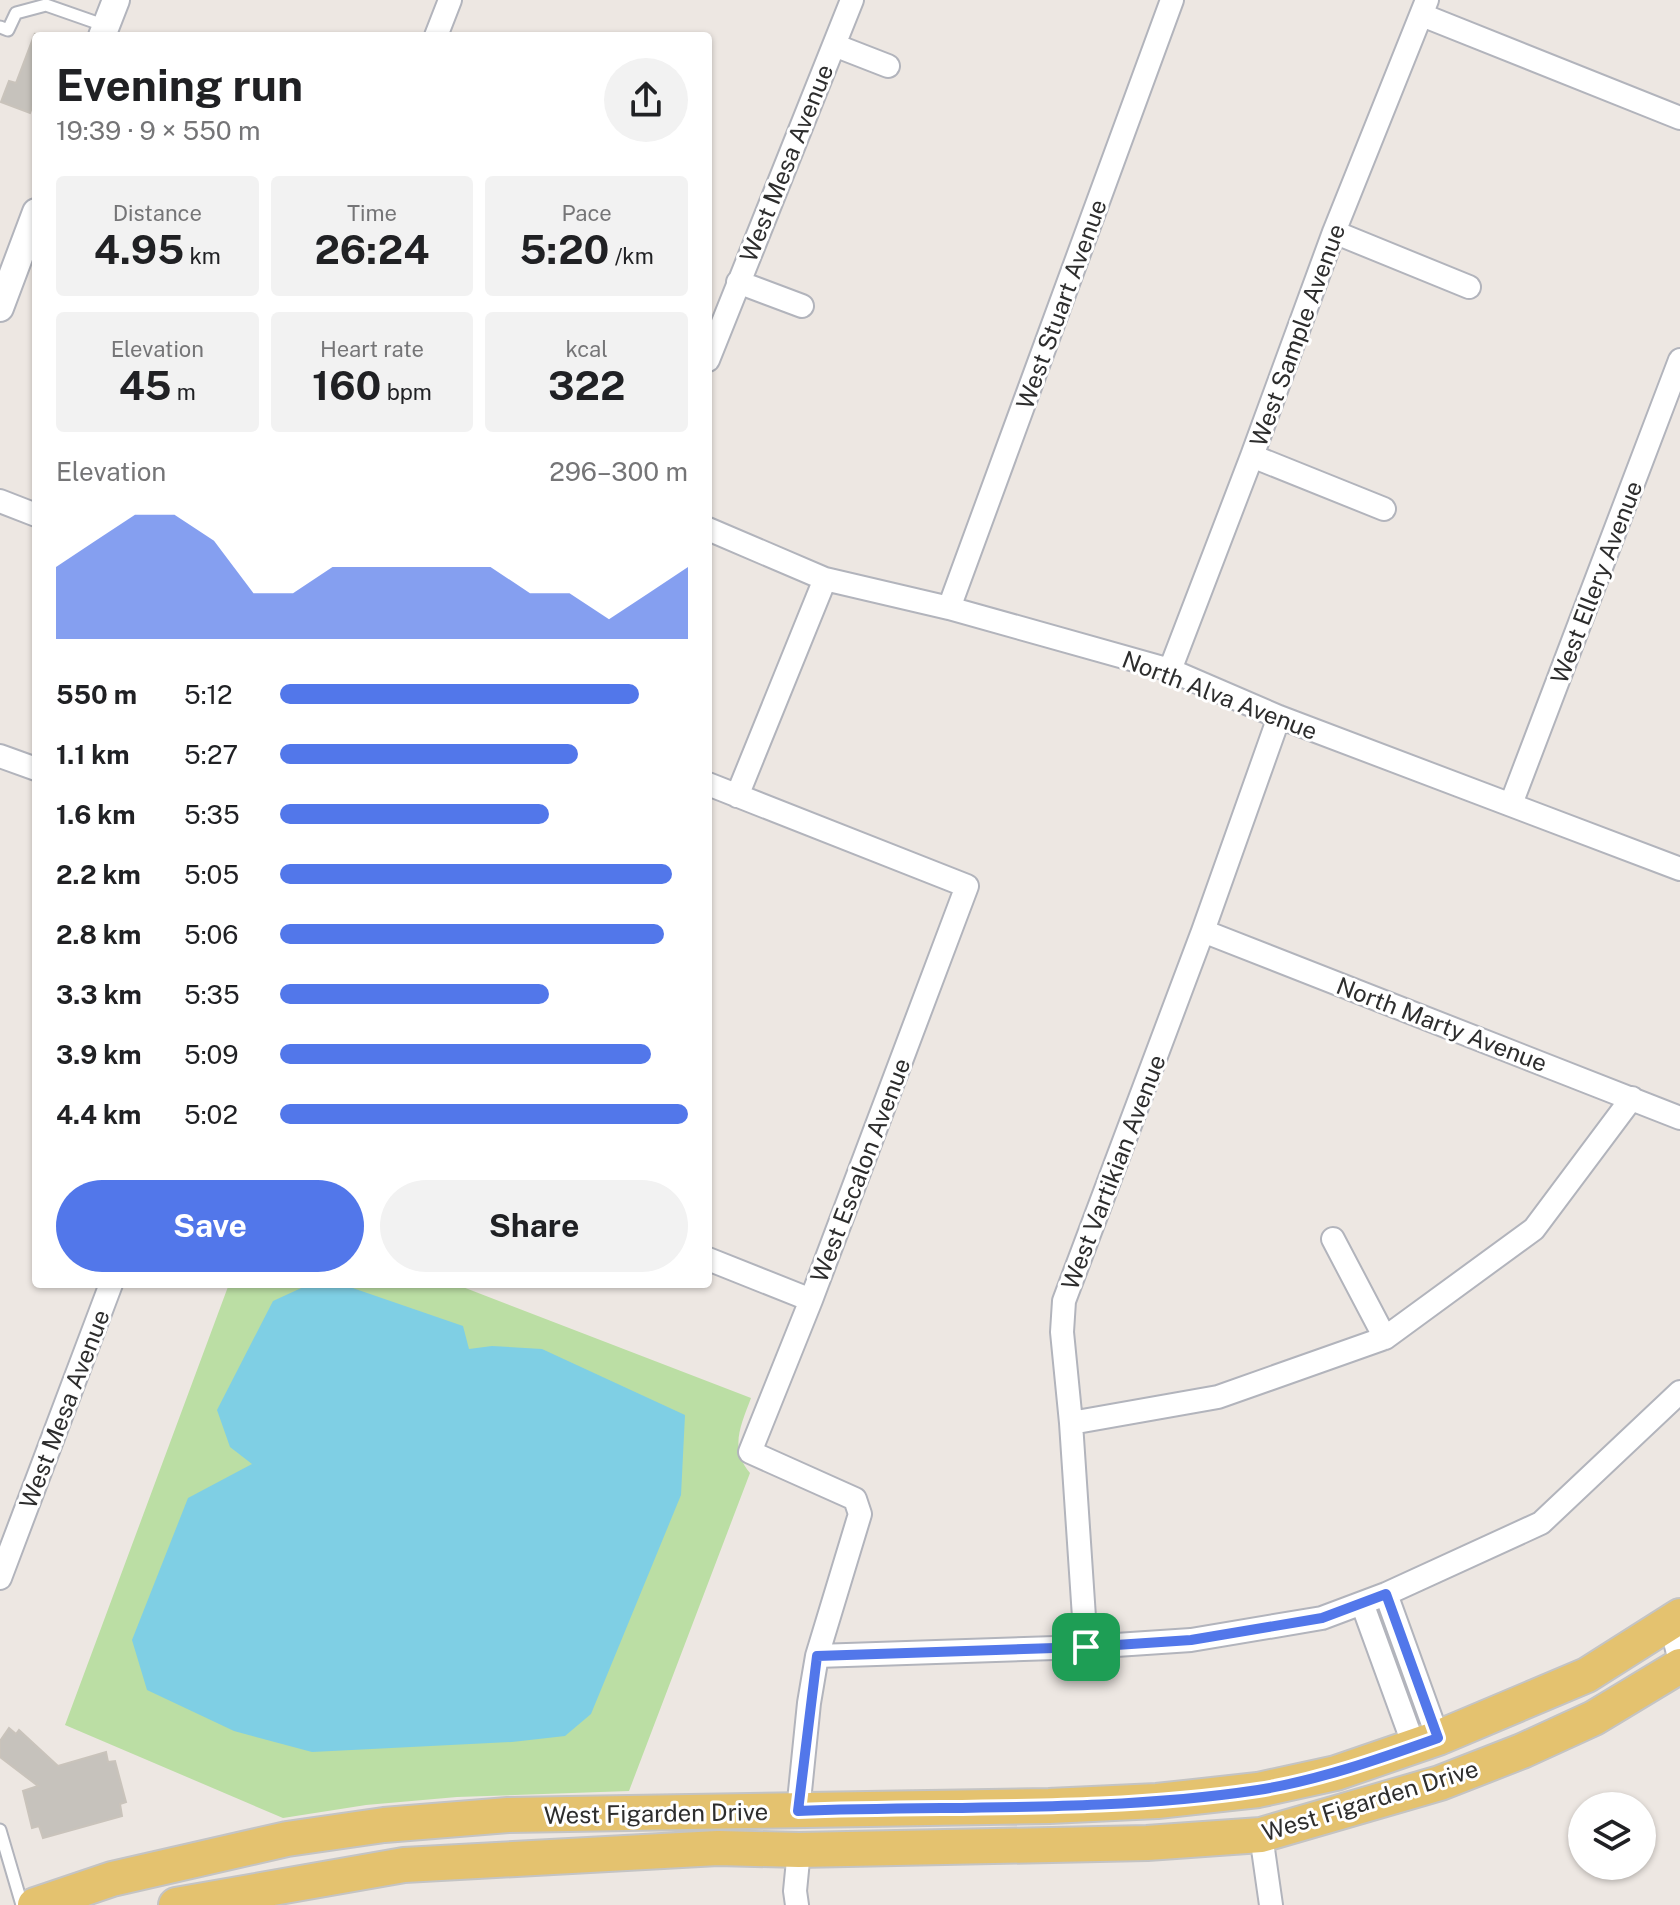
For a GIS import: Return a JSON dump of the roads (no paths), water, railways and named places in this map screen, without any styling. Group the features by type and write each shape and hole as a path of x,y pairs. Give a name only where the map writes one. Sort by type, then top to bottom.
{"main road":[{"name":"West Figarden Drive","path":"35,1905 112,1879 287,1839 384,1825 508,1815 1049,1806 1157,1801 1258,1790 1336,1773 1426,1742 1587,1675 1677,1630"},
{"name":"West Figarden Drive","path":"176,1905 305,1892 404,1865 718,1848 799,1850 1147,1843 1261,1835 1440,1783 1522,1751 1594,1718 1680,1666"},
{"path":"1368,1805 1422,1763 1426,1742"},
{"path":"799,1850 824,1831 856,1826 867,1808"},
{"path":"718,1848 781,1829 798,1811"}],"street":[{"path":"104,31 116,0"},
{"path":"438,32 450,0"},
{"name":"West Mesa Avenue","path":"712,350 852,0"},
{"name":"West Stuart Avenue","path":"949,608 1172,0"},
{"path":"1424,8 1680,118"},
{"name":"West Sample Avenue","path":"1170,670 1334,232 1424,8"},
{"name":"West Mesa Avenue","path":"834,45 888,66"},
{"path":"0,308 32,223"},
{"path":"1334,232 1469,287"},
{"name":"West Mesa Avenue","path":"738,282 802,306"},
{"name":"West Ellery Avenue","path":"1511,804 1680,360"},
{"path":"1252,456 1384,509"},
{"path":"0,501 32,513"},
{"name":"North Alva Avenue","path":"712,531 825,579 949,608 1170,670 1279,717 1680,869"},
{"path":"712,786 737,796 825,579"},
{"name":"West Vartikian Avenue","path":"1086,1647 1062,1332 1064,1301 1203,931 1279,717"},
{"path":"0,756 32,768"},
{"name":"West Escalon Avenue","path":"737,796 967,886 811,1300 750,1452 855,1499 860,1514 817,1656"},
{"name":"North Marty Avenue","path":"1203,931 1680,1118"},
{"path":"1071,1423 1218,1397 1385,1338 1534,1229 1632,1098"},
{"path":"1333,1239 1385,1338"},
{"path":"712,1261 811,1300"},
{"name":"West Mesa Avenue","path":"0,1578 8,1533 109,1288"},
{"path":"798,1811 817,1656 1086,1647 1191,1640 1322,1618 1386,1594 1541,1523 1680,1392"},
{"path":"1386,1594 1426,1742"},
{"path":"1362,1603 1426,1742"},
{"path":"1261,1835 1271,1905"},
{"path":"797,1905 795,1891 799,1850"}],"lane":[{"path":"0,27 8,30 16,13 46,5 104,31"},
{"path":"0,1830 22,1905"}],"water":[{"path":"301,1288 353,1288 463,1326 469,1349 492,1346 542,1349 685,1415 681,1495 591,1714 565,1736 512,1742 312,1752 234,1731 147,1690 132,1640 188,1498 252,1464 230,1447 217,1410 273,1301"}]}
